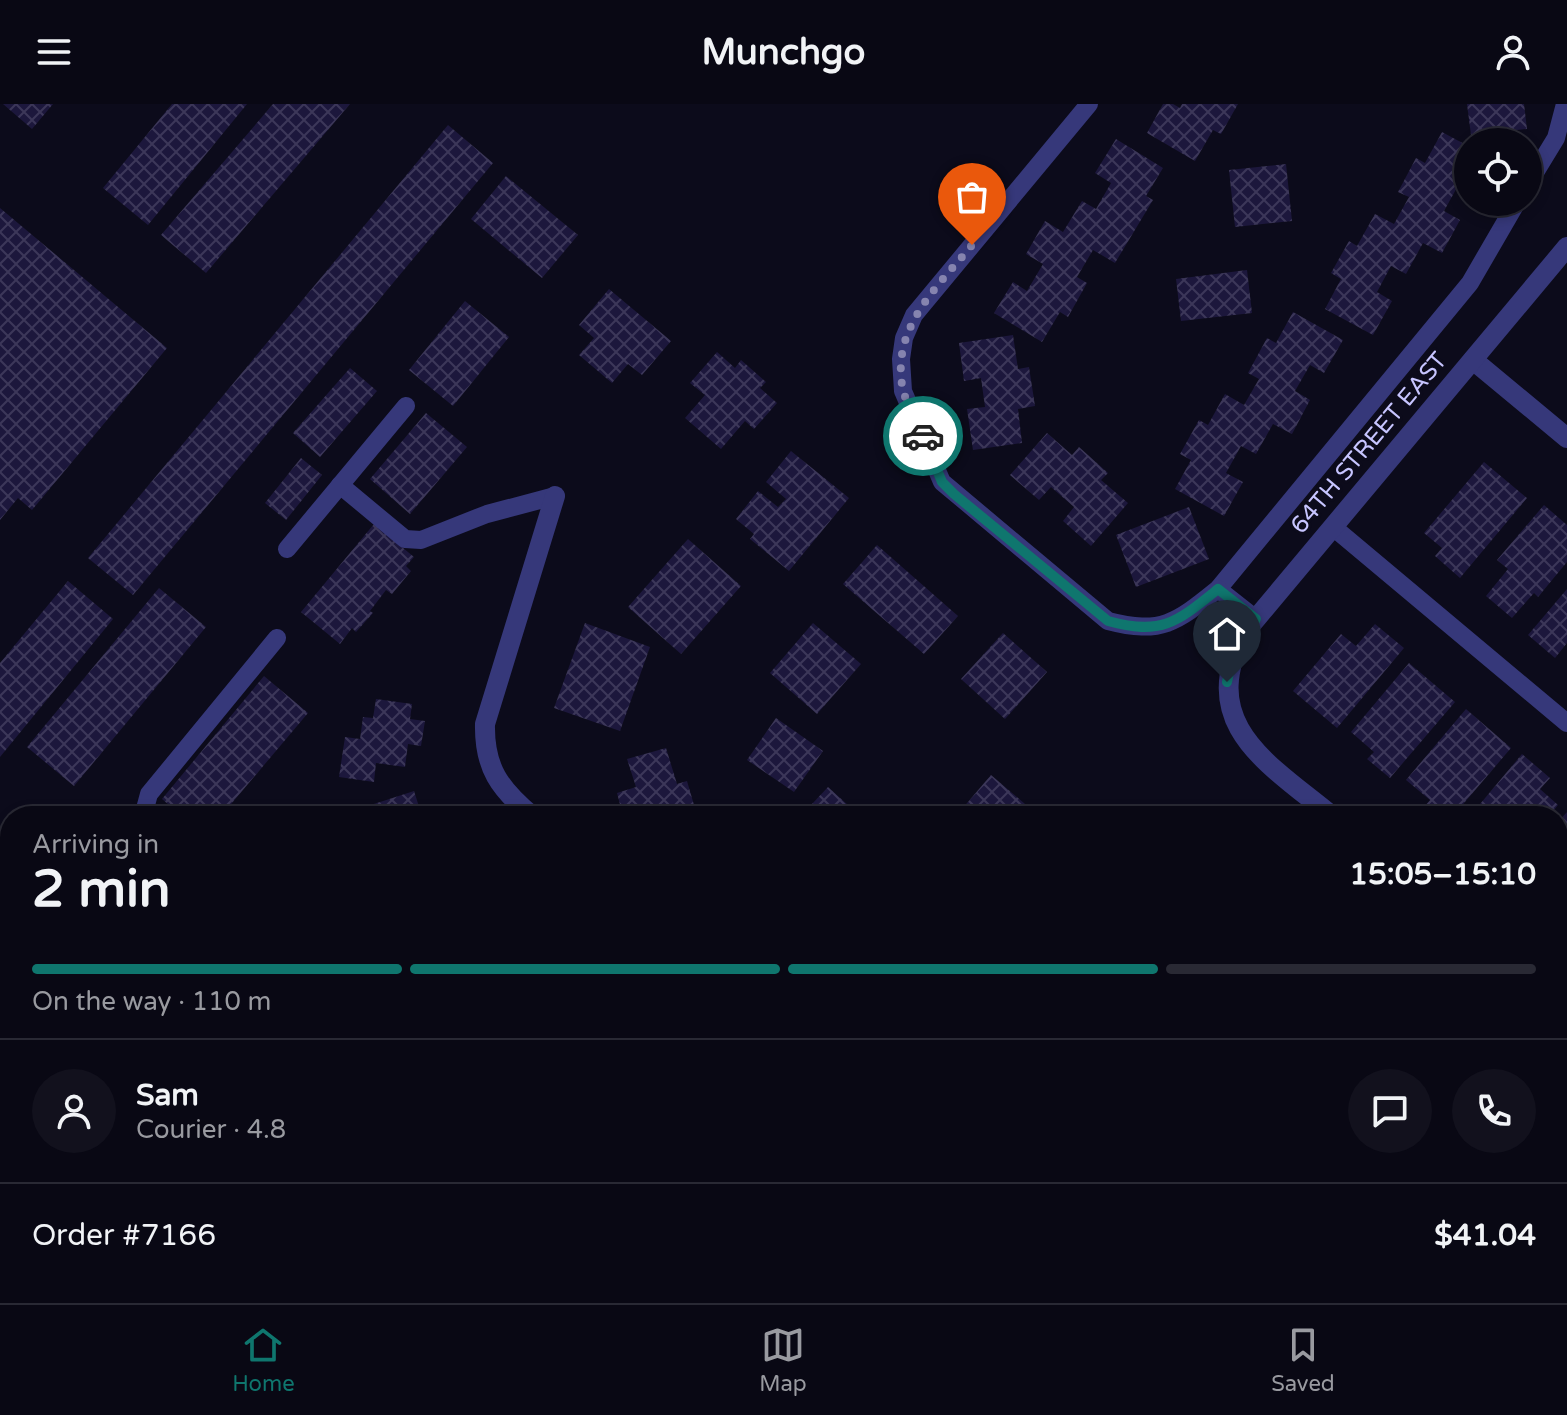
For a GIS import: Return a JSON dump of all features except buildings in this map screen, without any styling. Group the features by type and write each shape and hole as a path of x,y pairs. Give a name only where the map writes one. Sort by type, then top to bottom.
{"street":[{"name":"64TH STREET EAST","path":"1320,806 1262,759 1243,737 1228,701 1227,682 1232,656 1245,632 1567,247"},
{"path":"1473,360 1567,438"},
{"path":"520,806 509,797 492,770 485,740 485,724 487,708 555,496"}],"lane":[{"path":"1089,104 914,315 904,338 901,359 903,391 942,482 1108,621 1152,627 1180,620 1218,589 1470,283 1509,216"},
{"path":"1542,167 1561,143 1565,104"},
{"path":"287,549 406,406"},
{"path":"340,485 405,539 421,540 487,514 555,496"},
{"path":"1333,527 1567,723"},
{"path":"1218,589 1256,619"},
{"path":"146,806 149,794 277,638"}],"way so far":[{"path":"923,436 903,391 901,359 904,338 914,315 972,245"}],"route":[{"path":"923,436 942,482 1108,621 1152,627 1180,620 1218,589 1256,619 1232,656 1227,682"}]}
